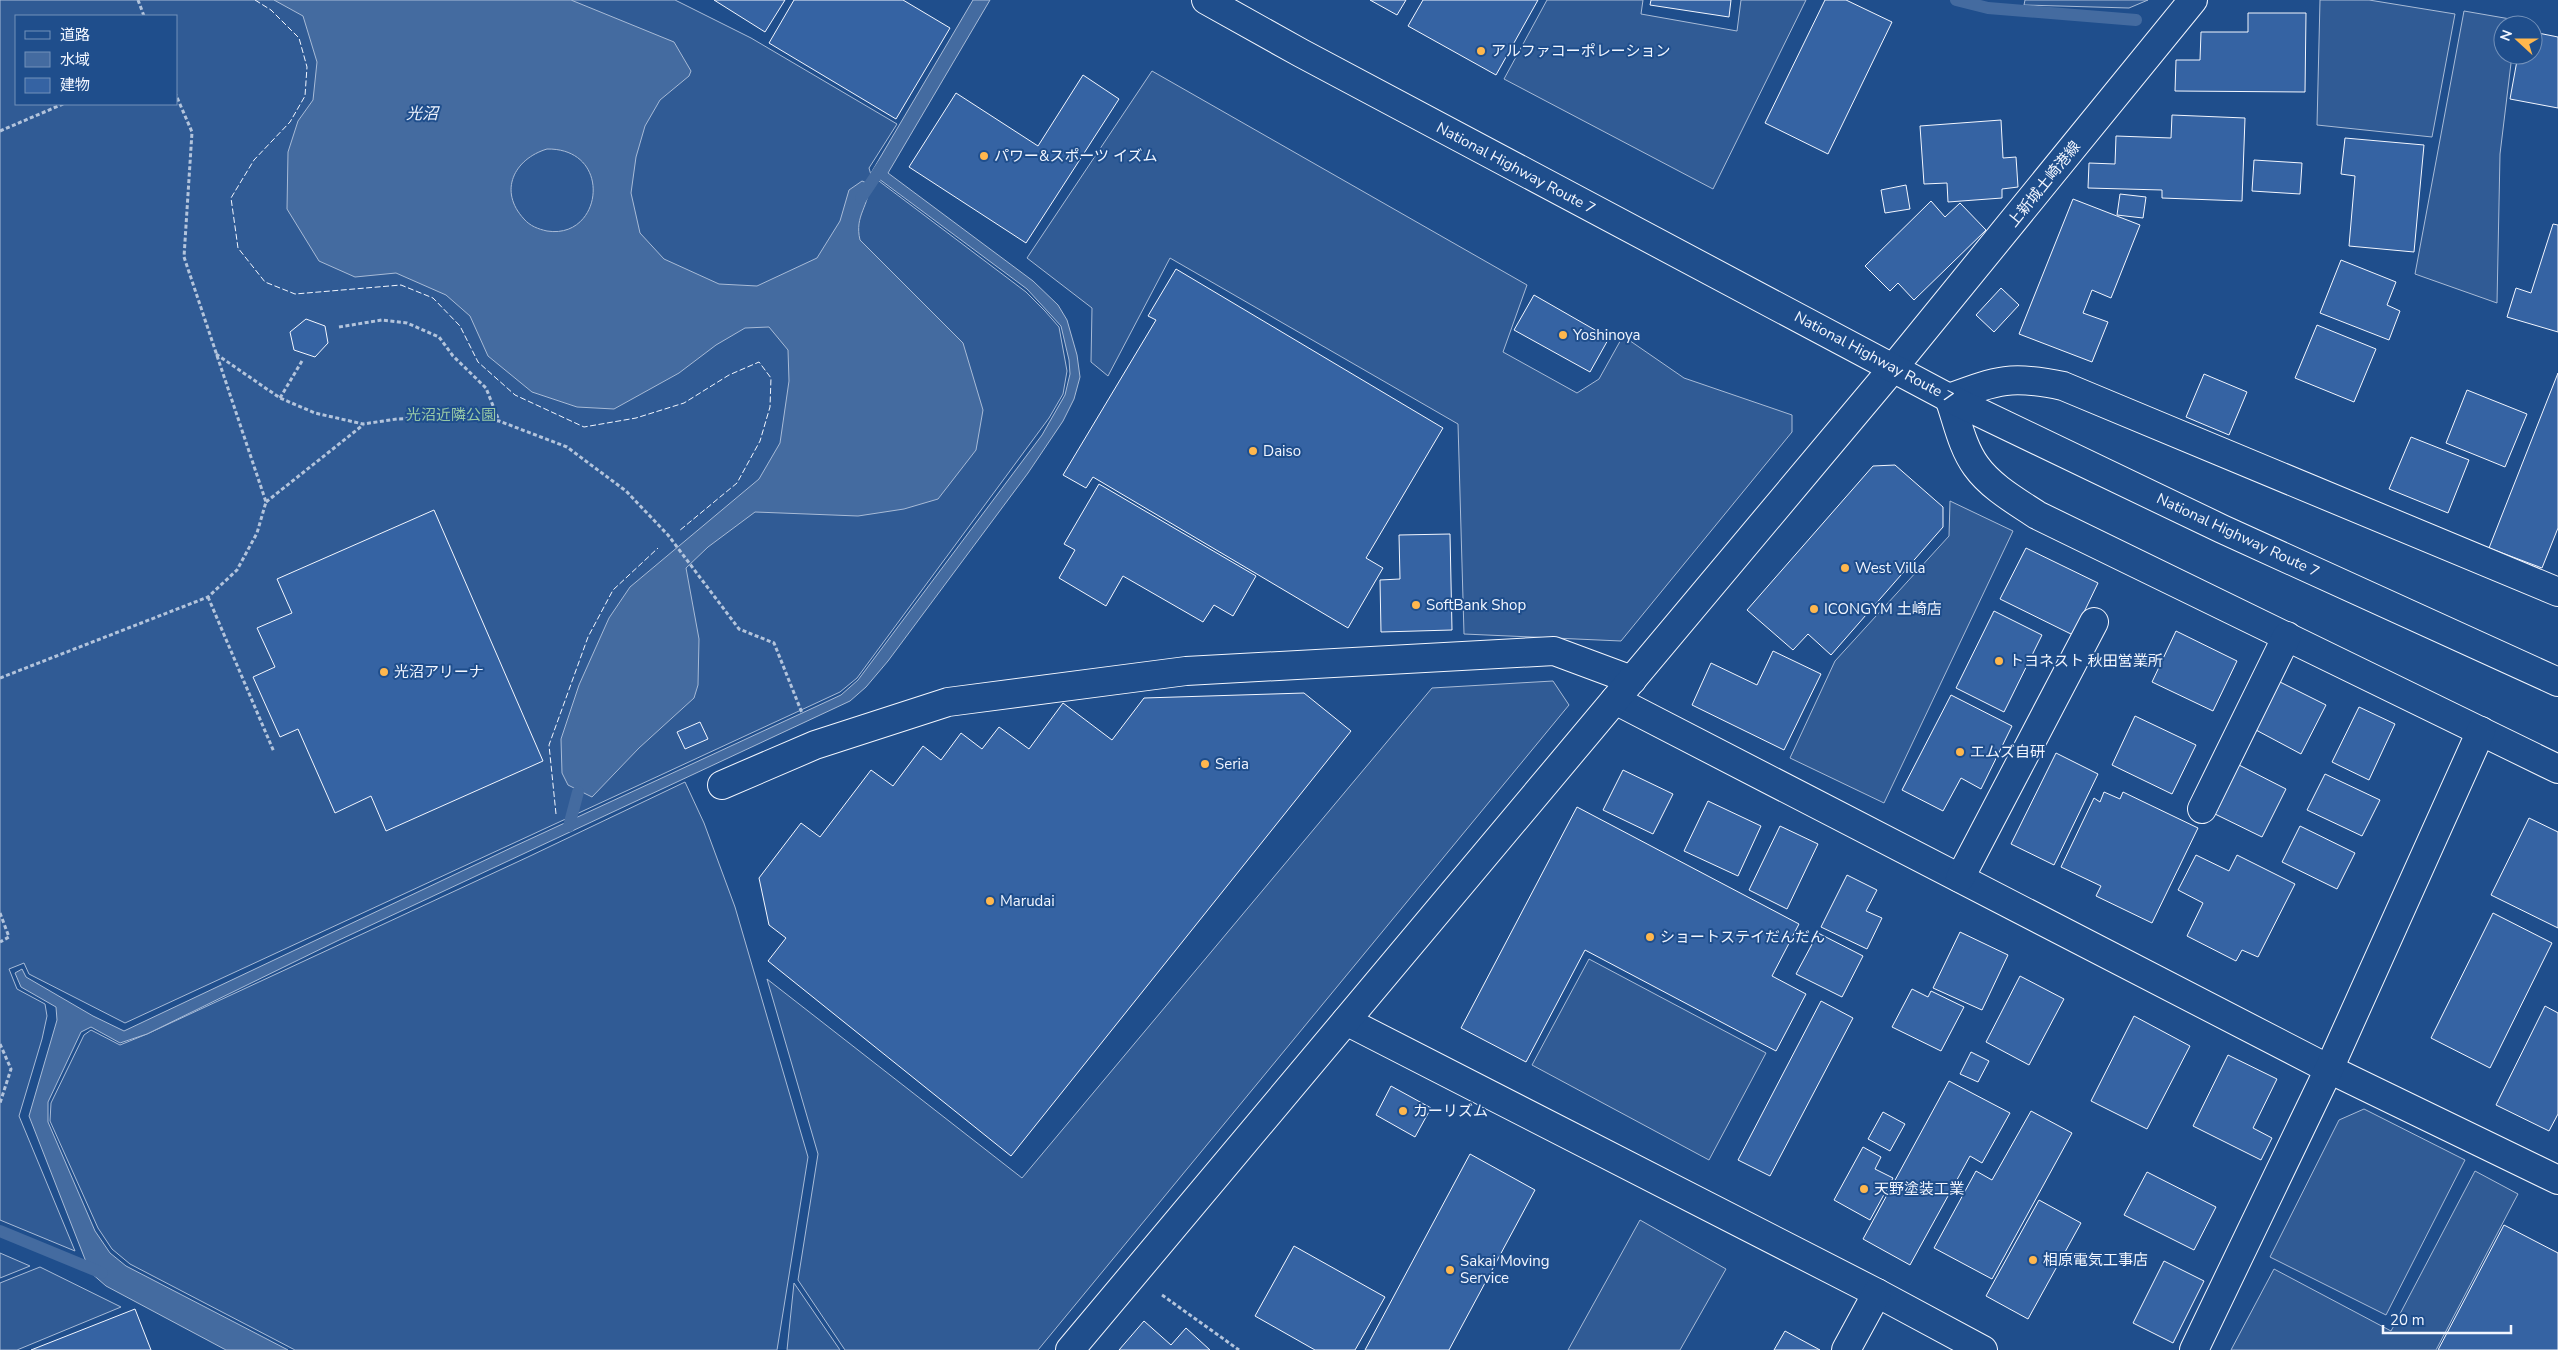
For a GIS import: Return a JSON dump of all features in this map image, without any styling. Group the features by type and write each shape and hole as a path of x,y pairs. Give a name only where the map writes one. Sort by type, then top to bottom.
{"main road":[{"name":"National Highway Route 7","path":"1206,0 1562,193 1894,367 1949,398 2222,529 2558,682"},
{"name":"上新城土崎港線","path":"1070,1350 1894,367 2193,0"},
{"path":"2558,592 2063,386 2029,379 2001,380 1949,398 1964,442 1976,466 1998,489 2037,515 2558,769"},
{"path":"1960,878 2094,622"},
{"path":"2202,809 2286,636"},
{"path":"722,785 815,745 948,702 1186,671 1554,651 1960,878 2329,1069 2558,1180"},
{"path":"2194,1350 2329,1069 2481,731"},
{"path":"1346,1021 1877,1293 1983,1350"},
{"path":"1846,1350 1877,1293"}],"path":[{"path":"138,0 144,15"},
{"path":"0,678 208,596 237,570 257,533 266,502 184,257 192,132 178,100"},
{"path":"0,131 62,105"},
{"path":"339,327 390,321 407,323 439,337 453,356 486,388 499,421"},
{"path":"216,354 280,398 315,413 363,424 397,419 458,417 499,421 567,447 626,491 668,535 739,629 774,643 797,702"},
{"path":"280,398 302,361"},
{"path":"266,502 363,424"},
{"path":"208,596 274,752"},
{"path":"0,913 9,937 0,942"},
{"path":"0,1044 11,1069 0,1103"},
{"path":"1135,1272 1165,1298 1239,1350"}],"shaded area":[{"name":"光沼近隣公園","path":"0,0 675,0 751,38 897,124 869,168 871,175 1026,292 1059,327 1067,371 1063,394 1049,418 857,678 840,692 125,1023 29,974 24,963 9,969 17,989 45,1004 47,1016 42,1039 19,1116 75,1251 0,1220"},
{"path":"1547,0 1643,0 1641,14 1737,31 1741,0 1806,0 1713,189 1504,79"},
{"path":"2025,0 2148,0 2129,8 2024,5"},
{"path":"2320,0 2369,0 2455,14 2432,137 2317,125"},
{"path":"2464,11 2493,16 2493,65 2511,65 2500,154 2497,303 2415,274"},
{"path":"1152,71 1527,285 1503,352 1577,393 1599,379 1623,336 1684,378 1792,415 1792,432 1621,641 1464,634 1458,424 1170,258 1108,376 1091,362 1092,308 1027,258"},
{"path":"1950,501 2013,531 1884,803 1790,758 1835,661 1949,536"},
{"path":"1553,681 1569,705 1038,1350 845,1350 798,1280 818,1154 767,979 1022,1178 1432,688"},
{"path":"685,782 704,823 735,907 808,1157 777,1350 295,1350 130,1264 112,1249 98,1228 50,1121 51,1103 84,1035 91,1030 120,1045 147,1034"},
{"path":"1589,959 1766,1053 1709,1160 1532,1065"},
{"path":"2364,1109 2465,1160 2386,1315 2270,1257 2339,1120"},
{"path":"2475,1171 2518,1194 2436,1350 2231,1350 2274,1269 2391,1331"},
{"path":"1640,1220 1726,1269 1680,1350 1568,1350"},
{"path":"0,1253 30,1266 0,1278"},
{"path":"40,1267 121,1307 17,1350 0,1350 0,1283"},
{"path":"794,1283 840,1350 787,1350"}],"water":[{"name":"光沼","path":"274,0 571,0 674,42 691,71 689,76 660,100 645,126 636,157 631,193 640,233 664,259 719,284 757,286 817,258 840,221 849,190 862,181 869,184 869,192 860,217 860,240 963,343 983,410 976,450 938,499 904,509 858,516 755,512 708,547 686,568 699,639 698,685 694,698 639,748 592,797 568,785 562,773 561,739 579,685 609,618 630,587 759,479 780,443 789,381 788,350 769,327 745,328 716,345 679,373 614,409 577,407 532,392 488,356 470,316 446,295 396,273 355,277 319,261 287,209 288,152 298,121 313,100 317,62 303,16","holes":["547,149 569,153 583,163 591,177 593,193 589,209 580,222 566,230 547,231 534,227 526,221 516,208 512,198 511,187 513,177 518,168 535,154"]},
{"path":"973,0 990,0 888,173 1033,281 1058,305 1067,320 1077,355 1080,377 1074,399 1063,421 1028,473 888,661 866,687 850,701 337,941 147,1034 120,1043 91,1027 81,1032 48,1102 48,1122 95,1231 110,1253 126,1266 288,1350 226,1350 106,1286 90,1272 29,1116 57,1020 56,1007 21,987 15,973 22,969 26,977 93,1016 124,1031 515,846 841,695 858,680 1042,435 1065,395 1070,374 1069,360 1061,326 1027,289 871,173"}],"building":[{"path":"714,0 785,0 765,32"},
{"path":"794,0 903,0 950,28 896,119 769,43"},
{"path":"1370,0 1406,0 1397,15"},
{"name":"アルファコーポレーション","path":"1423,0 1538,0 1496,75 1408,26"},
{"path":"1651,0 1731,0 1729,17 1650,5"},
{"path":"1825,0 1846,0 1892,22 1828,154 1765,123"},
{"path":"2248,13 2306,13 2305,92 2175,91 2176,60 2200,60 2201,32 2248,32"},
{"path":"2543,34 2558,37 2558,108 2510,99 2516,65 2543,65"},
{"path":"1083,75 1119,99 1026,243 909,167 956,93 1038,146"},
{"path":"2172,115 2245,118 2242,201 2162,198 2162,190 2088,188 2089,163 2115,164 2116,136 2171,138"},
{"path":"2001,120 2003,158 2016,157 2018,187 2002,189 2002,198 1948,202 1947,183 1924,184 1920,126"},
{"path":"2345,138 2424,145 2414,252 2349,246 2355,176 2341,174"},
{"path":"2254,160 2302,163 2300,194 2252,191"},
{"path":"1906,185 1910,209 1885,213 1881,190"},
{"path":"2120,194 2146,197 2143,218 2117,215"},
{"path":"2073,199 2140,225 2111,298 2092,290 2083,313 2108,322 2092,362 2019,334"},
{"path":"1931,201 1945,217 1960,203 1986,230 1914,300 1898,283 1890,291 1865,266"},
{"path":"2553,224 2558,225 2558,332 2507,317 2516,288 2531,293"},
{"path":"2341,260 2396,282 2387,305 2400,311 2389,340 2320,313"},
{"name":"Daiso","path":"1176,269 1443,428 1366,558 1383,568 1348,628 1093,477 1086,488 1063,475 1156,320 1148,316"},
{"path":"2001,288 2019,305 1994,332 1976,315"},
{"path":"1534,295 1609,338 1590,372 1514,330"},
{"path":"306,319 325,326 328,343 315,357 294,350 290,332"},
{"path":"2317,325 2376,349 2354,402 2295,378"},
{"path":"2558,373 2558,528 2542,568 2489,548"},
{"path":"2204,374 2247,392 2229,435 2186,417"},
{"path":"2467,390 2527,414 2505,467 2446,443"},
{"path":"2411,437 2469,460 2448,513 2389,489"},
{"name":"West Villa","path":"1895,465 1943,507 1943,527 1831,655 1808,634 1793,650 1747,610 1873,466"},
{"path":"1099,484 1256,576 1233,616 1214,605 1203,622 1123,576 1106,606 1059,578 1075,550 1064,544"},
{"name":"光沼アリーナ","path":"434,510 543,761 386,831 371,796 335,813 298,729 280,737 253,677 275,667 257,628 292,613 277,579"},
{"name":"SoftBank Shop","path":"1450,534 1452,630 1381,632 1380,580 1400,579 1399,535"},
{"path":"2026,548 2098,583 2073,635 2000,599"},
{"name":"トヨネスト 秋田営業所","path":"1994,611 2042,635 2004,712 1956,688"},
{"path":"2176,631 2237,661 2213,711 2152,682"},
{"path":"1773,651 1821,674 1784,750 1692,705 1711,663 1757,685"},
{"path":"2280,682 2326,705 2301,754 2256,730"},
{"name":"Marudai","path":"1304,693 1351,731 1011,1156 768,961 786,938 769,925 759,878 801,823 820,837 871,770 893,786 923,746 941,760 961,733 982,749 999,727 1029,749 1063,703 1112,740 1144,698"},
{"name":"エムズ自研","path":"1951,695 2012,726 1981,789 1961,778 1943,811 1902,790"},
{"path":"2359,707 2395,724 2369,780 2332,762"},
{"path":"2135,716 2196,745 2172,794 2112,765"},
{"path":"700,722 708,739 685,749 677,732"},
{"path":"2056,753 2098,774 2054,865 2011,844"},
{"path":"2239,765 2286,789 2262,837 2215,814"},
{"path":"1623,770 1673,794 1653,834 1603,810"},
{"path":"2325,774 2380,800 2362,836 2307,810"},
{"path":"2104,792 2120,799 2123,792 2198,828 2152,923 2096,896 2101,886 2061,867 2094,798 2100,802"},
{"path":"1708,801 1761,826 1738,876 1684,851"},
{"name":"ショートステイだんだん","path":"1577,807 1799,924 1772,976 1806,994 1776,1051 1585,950 1526,1062 1461,1028"},
{"path":"2529,818 2558,832 2558,928 2491,895"},
{"path":"1780,826 1818,844 1787,909 1749,890"},
{"path":"2300,826 2355,853 2337,889 2282,862"},
{"path":"2196,855 2229,871 2237,855 2295,884 2258,957 2242,950 2236,961 2187,936 2203,903 2178,890"},
{"path":"1847,875 1877,890 1866,911 1882,918 1867,949 1821,927"},
{"path":"2493,913 2552,943 2490,1068 2431,1038"},
{"path":"1960,932 2008,955 1982,1010 1933,988"},
{"path":"1818,933 1863,956 1842,997 1796,974"},
{"path":"2020,976 2064,999 2029,1065 1986,1042"},
{"path":"1912,989 1928,997 1931,991 1964,1007 1941,1051 1892,1027"},
{"path":"1821,1001 1853,1018 1770,1176 1738,1160"},
{"path":"2545,1006 2558,1013 2558,1114 2549,1131 2496,1105"},
{"path":"2134,1016 2190,1046 2147,1129 2091,1101"},
{"path":"1971,1052 1989,1061 1978,1082 1960,1074"},
{"path":"2228,1055 2277,1079 2253,1128 2272,1138 2261,1160 2193,1126"},
{"path":"1949,1081 2010,1113 1982,1163 1970,1156 1910,1265 1863,1239"},
{"name":"カーリズム","path":"1391,1086 1431,1108 1415,1137 1376,1115"},
{"path":"2031,1111 2072,1133 1992,1279 1934,1248 1976,1171 1992,1180"},
{"path":"1883,1112 1905,1124 1890,1151 1868,1139"},
{"name":"天野塗装工業","path":"1863,1147 1881,1157 1875,1169 1893,1178 1870,1220 1834,1200"},
{"name":"Sakai Moving Service","path":"1470,1154 1535,1190 1449,1350 1365,1350"},
{"path":"2147,1172 2216,1207 2194,1250 2124,1215"},
{"name":"相原電気工事店","path":"2039,1200 2081,1223 2028,1319 1986,1296"},
{"path":"2504,1225 2558,1253 2558,1350 2438,1350"},
{"path":"1294,1246 1385,1297 1355,1350 1315,1350 1255,1316"},
{"path":"2164,1261 2204,1281 2173,1343 2133,1323"},
{"path":"135,1309 151,1350 31,1350"},
{"path":"1144,1321 1171,1345 1186,1328 1210,1350 1119,1350"},
{"path":"1785,1331 1820,1350 1774,1350"}],"waterway":[{"path":"1956,0 1988,8 2136,20"},
{"path":"861,198 885,162"},
{"path":"569,826 578,792"},
{"path":"0,1231 102,1273"}],"fence":[{"path":"255,0 271,10 299,38 307,67 305,96 290,122 254,160 231,198 238,248 265,282 295,294 401,285 433,298 460,326 478,362 515,395 584,427 636,418 684,403 729,375 759,362 771,378 770,407 760,441 737,483 679,531"},
{"path":"556,814 549,745 588,637 613,590 658,548"}],"place":[{"name":"アルファコーポレーション","path":"1481,51"},
{"name":"パワー&スポーツ イズム","path":"984,156"},
{"name":"Yoshinoya","path":"1563,335"},
{"name":"Daiso","path":"1253,451"},
{"name":"West Villa","path":"1845,568"},
{"name":"SoftBank Shop","path":"1416,605"},
{"name":"ICONGYM 土崎店","path":"1814,609"},
{"name":"トヨネスト 秋田営業所","path":"1999,661"},
{"name":"光沼アリーナ","path":"384,672"},
{"name":"エムズ自研","path":"1960,752"},
{"name":"Seria","path":"1205,764"},
{"name":"Marudai","path":"990,901"},
{"name":"ショートステイだんだん","path":"1650,937"},
{"name":"カーリズム","path":"1403,1111"},
{"name":"天野塗装工業","path":"1864,1189"},
{"name":"相原電気工事店","path":"2033,1260"},
{"name":"Sakai Moving Service","path":"1450,1270"}]}
